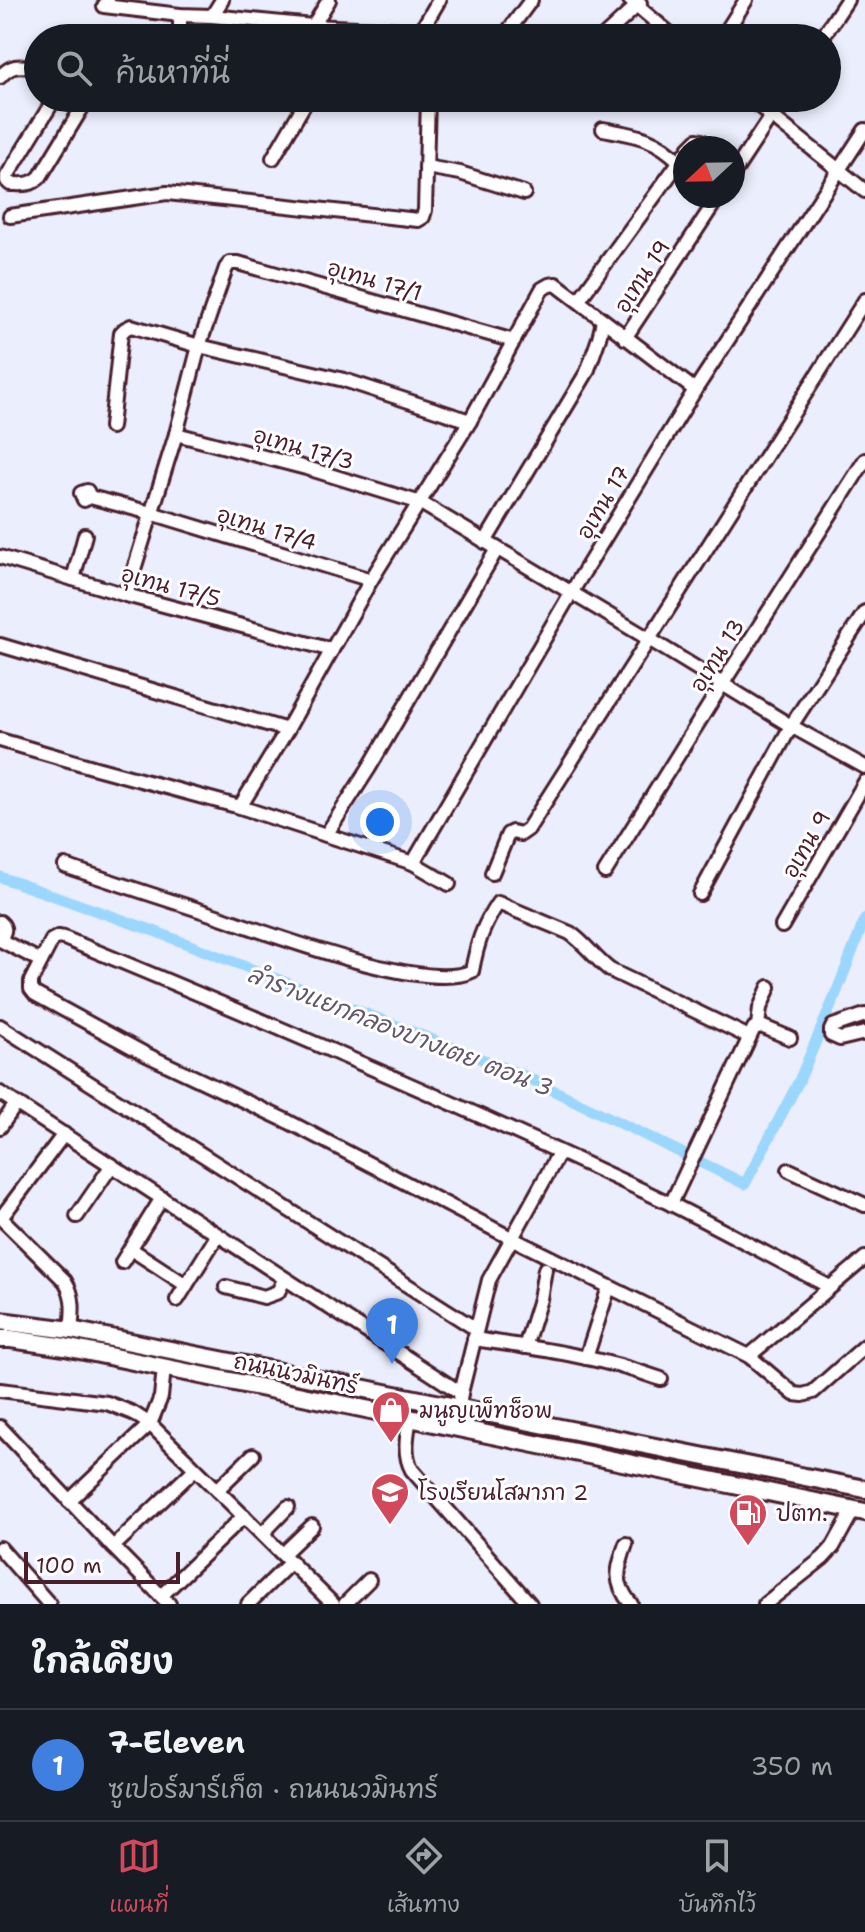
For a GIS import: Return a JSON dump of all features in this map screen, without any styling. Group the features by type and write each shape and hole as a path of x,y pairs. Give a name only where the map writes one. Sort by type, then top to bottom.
{"main road":[{"name":"ถนนนวมินทร์","path":"0,1321 71,1330 460,1400 864,1487"},
{"name":"ถนนนวมินทร์","path":"0,1339 65,1347 860,1510"},
{"path":"860,1510 864,1487"}],"street":[{"path":"212,16 222,0"},
{"path":"314,24 329,0"},
{"path":"427,24 439,0"},
{"path":"513,24 531,0"},
{"path":"731,24 746,0"},
{"path":"831,24 847,0"},
{"path":"615,24 636,2 660,24"},
{"path":"106,3 180,15 293,24"},
{"path":"180,15 180,24"},
{"path":"0,77 7,69 24,67"},
{"path":"46,112 7,176 10,184 34,183 40,177 79,112"},
{"path":"273,158 300,112"},
{"path":"10,216 167,193 418,220 425,210 428,112"},
{"path":"767,112 865,191"},
{"path":"745,154 774,112"},
{"path":"603,129 650,139 673,152"},
{"name":"อุเทน 17","path":"413,863 571,593 695,390 865,130"},
{"path":"426,167 460,173 524,193"},
{"path":"579,300 673,169"},
{"name":"อุเทน 19","path":"625,338 711,208"},
{"name":"อุเทน 17/1","path":"199,346 230,263 514,341"},
{"path":"240,807 371,580 470,421 542,289 556,284 695,390"},
{"path":"492,873 508,834 521,834 528,829 865,300"},
{"path":"485,542 587,372 603,321"},
{"path":"111,427 121,333 131,326 199,346 344,380 470,421"},
{"path":"126,595 176,434 199,346"},
{"name":"อุเทน 17/3","path":"176,434 310,469 421,503 791,726 865,767"},
{"name":"อุเทน 13","path":"605,872 865,460"},
{"name":"อุเทน 17/4","path":"90,497 371,580"},
{"path":"73,579 85,535"},
{"path":"326,835 369,768 497,549"},
{"name":"อุเทน 17/5","path":"0,557 126,595 332,650"},
{"path":"700,894 791,726 865,612"},
{"path":"0,645 287,730"},
{"path":"0,740 240,807 413,863 449,884"},
{"name":"อุเทน 9","path":"782,926 865,782"},
{"path":"65,866 336,956 427,975 465,975 472,971 481,933 498,903 570,933 610,970 749,1037"},
{"path":"0,922 4,927 0,940 41,961"},
{"path":"830,1287 671,1204 284,1029 64,938 52,940 31,981 35,994 147,1055 289,1122 511,1238 749,1356 794,1394 813,1392 865,1346"},
{"path":"671,1204 749,1037 758,1026 760,1008 769,987"},
{"path":"865,1015 833,1026 831,1035 840,1039 865,1033"},
{"path":"0,1026 475,1334 628,1367 661,1379"},
{"path":"758,1026 790,1038"},
{"path":"0,1093 162,1198 460,1400"},
{"path":"0,1127 16,1104"},
{"path":"64,1134 1,1218 71,1290 71,1330"},
{"path":"456,1428 489,1280 559,1153"},
{"path":"77,1216 112,1165"},
{"path":"789,1170 865,1205"},
{"path":"122,1262 162,1198"},
{"path":"177,1300 217,1236"},
{"path":"131,1249 186,1285"},
{"path":"749,1356 865,1258"},
{"path":"525,1347 540,1299 545,1269"},
{"path":"226,1287 264,1297 278,1292 284,1280"},
{"path":"586,1358 607,1293"},
{"path":"69,1501 150,1424 161,1397 164,1368"},
{"path":"0,1390 107,1403 133,1413 150,1424 333,1604"},
{"path":"410,1418 407,1456 412,1470 530,1604"},
{"path":"0,1427 165,1600 244,1516"},
{"path":"217,1490 253,1455"},
{"path":"113,1547 195,1469"},
{"path":"263,1533 288,1507"},
{"path":"765,1604 823,1558 860,1510"},
{"path":"248,1604 312,1526"},
{"path":"626,1544 617,1576 631,1604"},
{"path":"0,1548 49,1604"},
{"path":"345,1604 369,1580"}],"waterway":[{"name":"ลำรางแยกคลองบางเตย ตอน 3","path":"0,877 154,931 520,1074 745,1184 799,1081 865,919"}],"place":[{"name":"7-Eleven","path":"392,1364"},
{"name":"มนูญเพ็ทช็อพ","path":"391,1444"},
{"name":"โรงเรียนโสมาภา 2","path":"390,1526"},
{"name":"ปตท.","path":"748,1547"}]}
